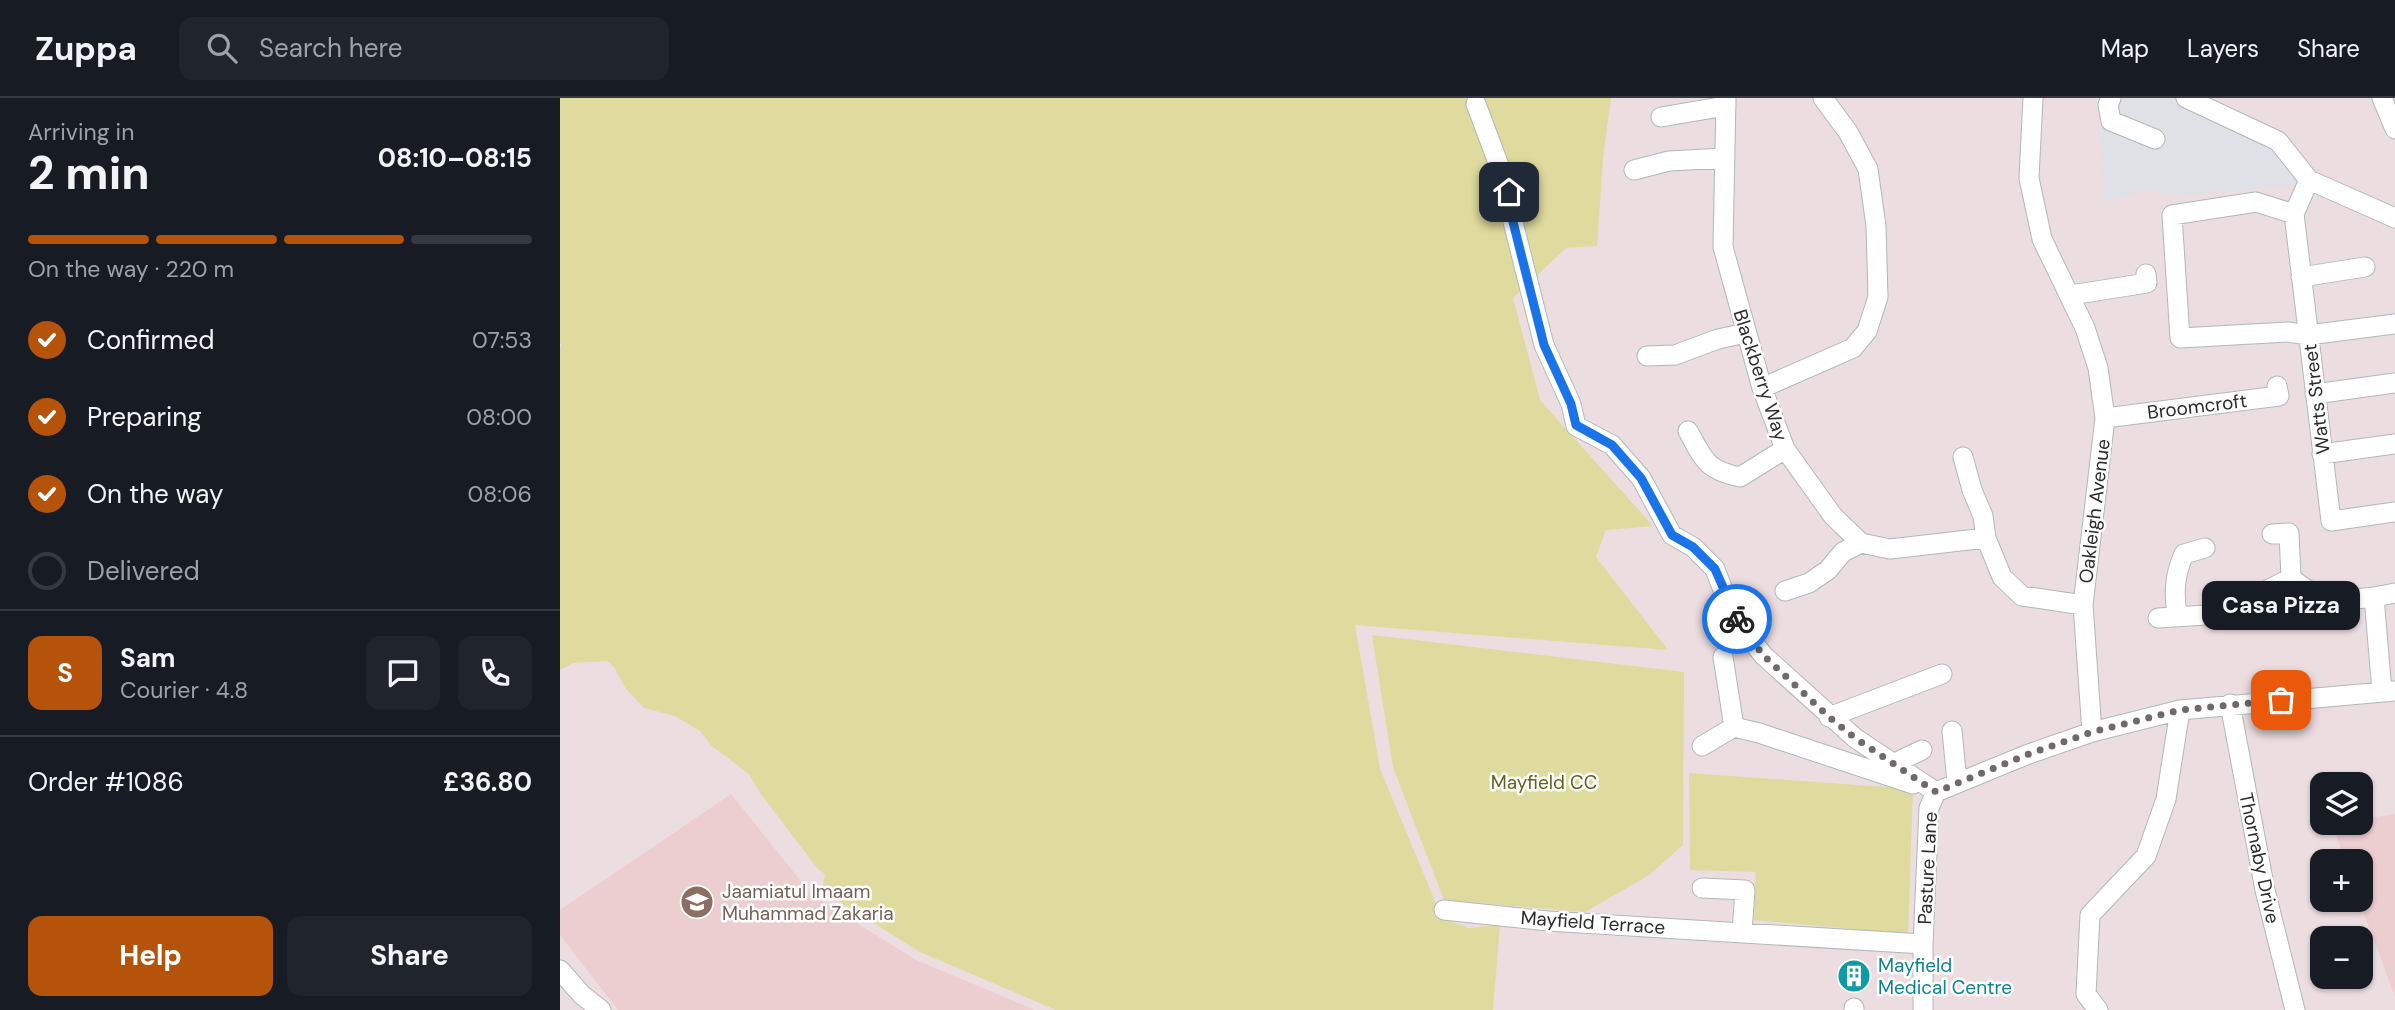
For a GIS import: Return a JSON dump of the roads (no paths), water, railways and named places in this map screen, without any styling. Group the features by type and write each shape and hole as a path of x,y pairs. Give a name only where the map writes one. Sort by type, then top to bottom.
{"street":[{"path":"1762,388 1853,348 1867,331 1878,297 1876,226 1868,169 1848,132 1823,98"},
{"name":"Oakleigh Avenue","path":"2033,98 2029,178 2042,239 2085,328 2098,368 2105,418 2083,605 2092,732"},
{"path":"2111,98 2108,105 2111,121 2155,139"},
{"path":"2186,98 2213,104 2278,141 2309,180 2395,218"},
{"path":"2382,98 2395,129"},
{"path":"1661,117 1726,102"},
{"name":"Blackberry Way","path":"1726,102 1723,247 1762,388 1785,449 1833,516 1861,543"},
{"path":"1476,104 1509,192 1512,218 1544,345 1571,404 1576,425 1612,445 1641,478 1672,535 1693,547 1715,569 1728,604 1763,655 1855,738 1936,792"},
{"path":"1634,170 1669,161 1724,158"},
{"path":"2309,180 2294,214 2256,202 2172,215 2180,338 2288,332 2308,335 2395,324"},
{"name":"Watts Street","path":"2294,214 2331,521 2395,512"},
{"path":"2301,277 2365,267"},
{"path":"2071,295 2147,283 2146,274"},
{"path":"1647,356 1675,355 1718,339 1746,333"},
{"path":"2315,394 2395,383"},
{"name":"Broomcroft","path":"2105,418 2279,396 2277,386"},
{"path":"1688,431 1708,465 1721,474 1740,477 1785,449"},
{"path":"2322,454 2395,444"},
{"path":"1963,457 1972,491 1983,516 1986,538 2002,577 2022,596 2083,605"},
{"path":"2272,534 2289,533 2291,578"},
{"path":"1785,591 1810,583 1828,570 1843,552 1861,543 1890,550 1986,538"},
{"path":"2204,548 2179,548 2168,617 2206,615 2232,608 2291,578"},
{"path":"2291,578 2321,599 2337,600 2395,593"},
{"path":"2374,597 2389,692"},
{"path":"1723,657 1734,727"},
{"path":"1829,717 1942,674"},
{"name":"Pasture Lane","path":"1923,1010 1928,807 1936,792 2026,755 2092,732 2180,710 2389,692"},
{"name":"Thornaby Drive","path":"2230,704 2265,890 2295,1010"},
{"path":"2098,1010 2086,994 2090,915 2146,856 2166,799 2180,710"},
{"path":"1702,746 1734,727 1936,792"},
{"path":"1952,731 1957,782"},
{"path":"1895,763 1922,750"},
{"path":"1702,888 1745,890 1742,932"},
{"name":"Mayfield Terrace","path":"1444,910 1548,921 1923,944"},
{"path":"560,970 582,995 601,1010"}],"place":[{"name":"Casa Pizza","path":"2281,700"},
{"name":"Jaamiatul Imaam Muhammad Zakaria","path":"697,902"},
{"name":"Mayfield Medical Centre","path":"1854,976"}],"park label":[{"name":"Mayfield CC","path":"1544,782"}]}
